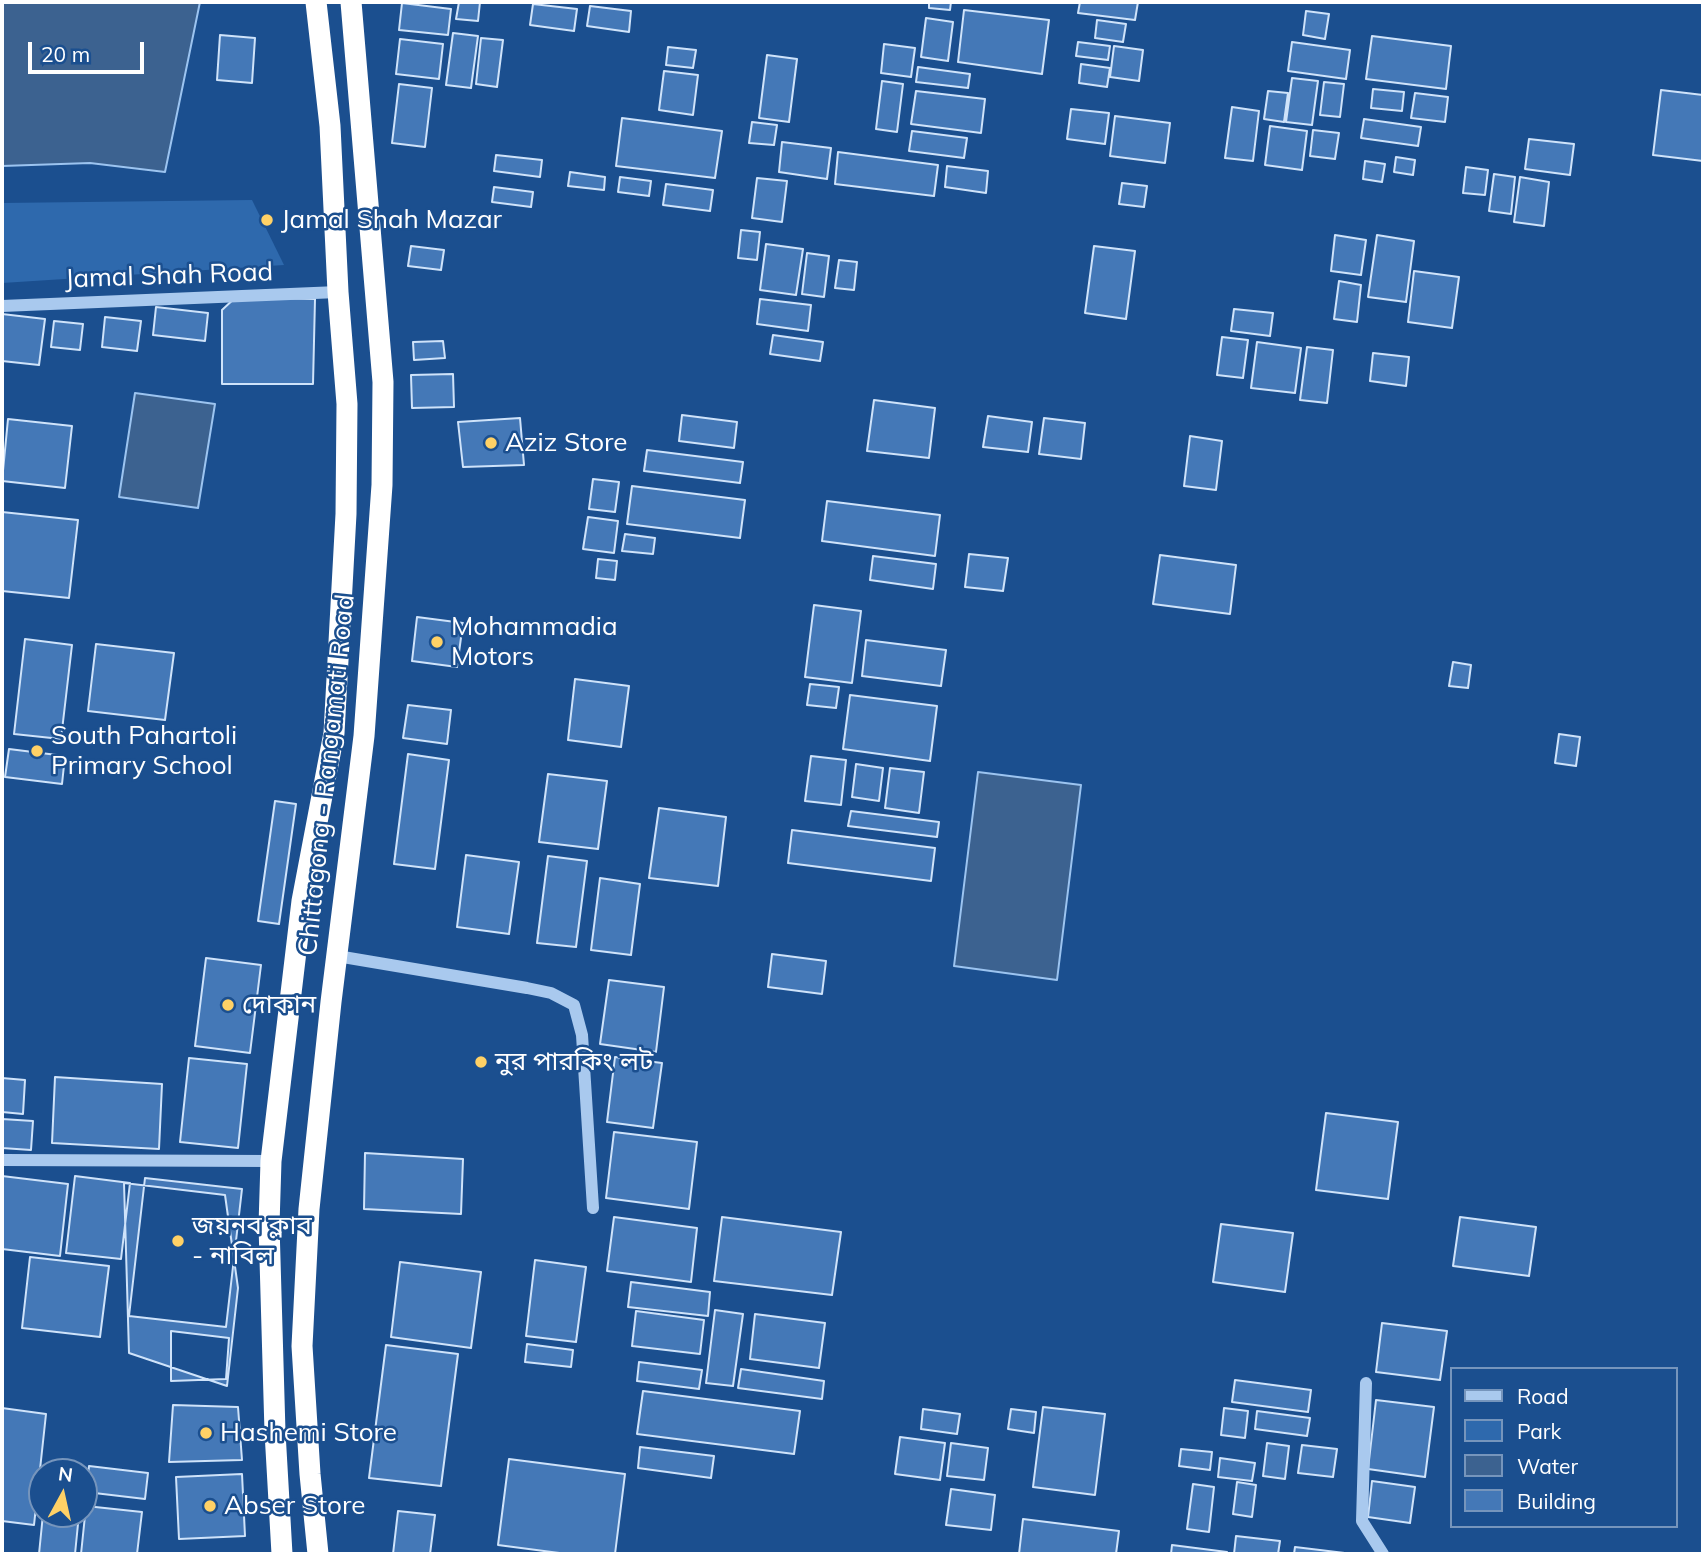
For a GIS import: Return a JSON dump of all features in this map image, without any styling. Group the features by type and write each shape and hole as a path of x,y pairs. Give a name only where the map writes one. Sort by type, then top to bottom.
{"highway":[{"name":"Chittagong - Rangamati Road","path":"282,1554 269,1225 271,1161 302,901 334,733 346,514 347,404 338,292 330,126 316,2"},
{"name":"Chittagong - Rangamati Road","path":"318,1554 302,1346 309,1209 364,736 382,485 383,382 351,2"}],"street":[{"name":"Jamal Shah Road","path":"2,306 338,292"},
{"path":"337,956 527,988 551,993 574,1005 582,1035 593,1208"},
{"path":"2,1160 271,1161"},
{"path":"1366,1383 1362,1521 1383,1554"}],"green space":[{"path":"252,200 284,265 2,283 2,203"}],"water":[{"path":"2,2 200,2 165,172 90,163 2,166"},
{"path":"135,393 215,404 198,508 119,497"},
{"path":"978,772 1081,785 1057,980 954,966"}],"building":[{"path":"459,2 480,2 478,21 456,19"},
{"path":"929,2 951,2 950,10 929,8"},
{"path":"1080,2 1138,2 1135,20 1078,13"},
{"path":"402,3 451,9 448,35 399,30"},
{"path":"533,4 577,9 574,31 530,25"},
{"path":"590,6 631,11 629,32 587,26"},
{"path":"964,10 1049,20 1042,74 958,62"},
{"path":"1306,11 1329,14 1325,39 1303,35"},
{"path":"926,18 953,22 948,61 921,57"},
{"path":"1097,20 1126,24 1123,42 1095,38"},
{"path":"453,33 478,36 471,88 446,85"},
{"path":"220,35 255,38 252,83 217,80"},
{"path":"1372,36 1451,46 1446,89 1366,79"},
{"path":"481,38 503,40 497,87 476,84"},
{"path":"400,39 443,44 439,79 396,74"},
{"path":"1078,42 1110,46 1108,60 1076,56"},
{"path":"1292,42 1350,50 1346,79 1288,71"},
{"path":"884,44 915,48 911,77 881,73"},
{"path":"1114,46 1143,50 1139,81 1110,77"},
{"path":"668,47 696,50 693,68 666,65"},
{"path":"767,55 797,59 789,122 759,118"},
{"path":"1081,64 1110,68 1107,87 1079,83"},
{"path":"918,67 970,74 968,88 916,82"},
{"path":"664,71 698,75 693,115 659,110"},
{"path":"1292,78 1318,81 1312,125 1286,122"},
{"path":"882,81 903,84 897,132 876,129"},
{"path":"1324,82 1344,84 1340,117 1320,115"},
{"path":"399,84 432,88 425,147 392,143"},
{"path":"1373,89 1404,92 1402,111 1371,108"},
{"path":"1661,90 1703,95 1703,161 1653,155"},
{"path":"916,91 985,99 981,133 911,124"},
{"path":"1268,91 1288,93 1284,122 1264,119"},
{"path":"1415,93 1448,97 1445,122 1411,118"},
{"path":"1232,107 1259,111 1253,161 1225,158"},
{"path":"1071,109 1109,113 1105,144 1067,139"},
{"path":"1115,116 1170,123 1165,163 1110,156"},
{"path":"622,118 722,131 715,178 616,166"},
{"path":"1364,119 1421,127 1418,146 1361,138"},
{"path":"752,122 777,125 774,145 749,143"},
{"path":"1270,126 1307,131 1302,170 1265,165"},
{"path":"1313,130 1339,133 1335,159 1310,156"},
{"path":"912,131 967,138 964,158 909,151"},
{"path":"1529,139 1574,144 1570,175 1525,169"},
{"path":"782,142 831,148 827,179 779,172"},
{"path":"838,152 938,165 934,196 835,184"},
{"path":"496,155 542,160 540,177 494,171"},
{"path":"1396,157 1415,160 1413,175 1394,172"},
{"path":"1365,161 1385,164 1382,182 1363,179"},
{"path":"947,166 988,171 986,193 945,187"},
{"path":"1466,167 1488,170 1485,195 1463,193"},
{"path":"570,172 605,177 604,190 568,186"},
{"path":"1494,174 1515,177 1511,214 1489,211"},
{"path":"620,177 651,181 649,196 618,192"},
{"path":"1520,177 1549,182 1544,226 1514,222"},
{"path":"757,178 787,181 782,222 752,218"},
{"path":"1122,183 1147,186 1144,207 1119,204"},
{"path":"666,184 713,190 710,211 663,205"},
{"path":"494,187 533,192 531,207 492,202"},
{"path":"741,230 760,232 757,260 738,258"},
{"path":"1335,235 1366,240 1361,275 1331,271"},
{"path":"1377,235 1414,241 1406,302 1368,297"},
{"path":"766,244 803,249 796,295 760,290"},
{"path":"411,246 444,250 441,270 408,266"},
{"path":"1094,246 1135,251 1126,319 1085,313"},
{"path":"807,253 829,256 824,297 802,294"},
{"path":"839,260 857,262 854,290 835,288"},
{"path":"1414,271 1459,277 1452,328 1408,322"},
{"path":"1339,281 1361,285 1357,322 1334,319"},
{"path":"236,297 315,299 313,384 222,384 222,310"},
{"path":"760,299 811,305 808,331 757,324"},
{"path":"156,307 208,313 205,341 153,335"},
{"path":"1234,309 1273,313 1270,336 1231,331"},
{"path":"2,314 45,319 39,365 2,361"},
{"path":"105,317 141,321 137,351 102,347"},
{"path":"54,321 83,324 80,350 51,347"},
{"path":"773,335 823,342 820,361 770,354"},
{"path":"1222,337 1248,340 1243,378 1217,375"},
{"path":"443,341 445,358 414,360 413,342"},
{"path":"1257,342 1301,348 1295,393 1251,388"},
{"path":"1307,347 1333,350 1327,403 1300,400"},
{"path":"1373,353 1409,357 1406,386 1370,381"},
{"path":"453,374 454,407 412,408 411,375"},
{"path":"874,400 935,408 929,458 867,451"},
{"path":"682,415 737,422 734,448 679,441"},
{"path":"988,416 1032,422 1028,452 983,447"},
{"name":"Aziz Store","path":"520,418 524,465 463,467 458,422"},
{"path":"1044,418 1085,423 1081,459 1039,454"},
{"path":"8,419 72,426 65,488 2,481"},
{"path":"1190,436 1222,441 1216,490 1184,486"},
{"path":"647,450 743,462 740,483 644,471"},
{"path":"593,479 619,482 615,512 589,509"},
{"path":"632,486 745,500 740,538 627,524"},
{"path":"827,501 940,515 935,556 822,541"},
{"path":"2,512 78,520 69,598 2,591"},
{"path":"588,517 618,521 614,553 583,549"},
{"path":"625,534 655,538 653,554 622,551"},
{"path":"969,554 1008,558 1003,591 965,587"},
{"path":"1160,555 1236,565 1230,614 1153,604"},
{"path":"873,556 936,564 933,589 870,580"},
{"path":"598,559 617,561 615,580 596,578"},
{"path":"814,605 861,611 852,683 805,677"},
{"name":"Mohammadia Motors","path":"417,617 463,623 457,667 412,661"},
{"path":"25,639 72,645 61,739 14,734"},
{"path":"866,640 946,650 941,686 862,676"},
{"path":"96,644 174,653 165,720 88,711"},
{"path":"1453,662 1471,665 1468,688 1449,686"},
{"path":"575,679 629,686 621,747 568,740"},
{"path":"810,684 839,687 836,708 807,705"},
{"path":"850,695 937,706 930,761 843,749"},
{"path":"408,705 451,710 447,744 403,738"},
{"path":"1559,734 1580,737 1576,766 1555,763"},
{"path":"9,749 65,756 62,784 5,777"},
{"path":"408,754 449,760 435,869 394,864"},
{"path":"811,756 846,760 841,805 805,801"},
{"path":"856,764 883,768 879,801 852,797"},
{"path":"890,768 924,772 919,813 885,808"},
{"path":"548,774 607,781 598,849 539,842"},
{"path":"275,801 296,804 279,924 258,921"},
{"path":"659,808 726,817 718,886 649,878"},
{"path":"851,811 939,822 937,837 848,826"},
{"path":"792,830 935,848 931,881 788,863"},
{"path":"466,855 519,862 509,934 457,927"},
{"path":"548,856 587,861 576,947 537,943"},
{"path":"600,878 640,884 631,955 591,950"},
{"path":"772,954 826,961 822,994 768,987"},
{"name":"দোকান","path":"206,958 261,965 250,1053 195,1046"},
{"path":"609,980 664,987 656,1052 600,1044"},
{"path":"615,1057 662,1063 653,1128 607,1122"},
{"path":"189,1058 247,1064 238,1148 180,1142"},
{"path":"55,1077 162,1084 159,1149 52,1143"},
{"path":"2,1078 25,1080 23,1114 2,1112"},
{"path":"1326,1113 1398,1122 1388,1199 1316,1190"},
{"path":"2,1119 33,1121 31,1150 2,1148"},
{"path":"614,1132 697,1142 689,1209 606,1198"},
{"path":"365,1153 463,1159 461,1214 364,1209"},
{"path":"2,1176 68,1184 60,1256 2,1249"},
{"path":"75,1176 130,1183 121,1259 66,1253"},
{"name":"জয়নব ক্লাব - নাবিল","path":"145,1178 242,1189 226,1327 129,1316"},
{"name":"জয়নব ক্লাব - নাবিল","path":"124,1183 225,1195 238,1288 227,1386 129,1353"},
{"path":"614,1217 697,1228 691,1282 607,1271"},
{"path":"722,1217 841,1232 832,1295 714,1281"},
{"path":"1460,1217 1536,1227 1529,1276 1453,1266"},
{"path":"1221,1224 1293,1233 1285,1292 1213,1282"},
{"path":"30,1257 109,1266 100,1337 22,1328"},
{"path":"535,1260 586,1267 576,1342 526,1336"},
{"path":"400,1262 481,1272 471,1348 391,1337"},
{"path":"631,1282 710,1292 708,1316 628,1307"},
{"path":"715,1310 743,1314 733,1386 706,1383"},
{"path":"636,1311 704,1320 700,1354 632,1346"},
{"path":"755,1314 825,1323 819,1368 750,1359"},
{"path":"1382,1323 1447,1331 1440,1380 1376,1372"},
{"path":"171,1331 229,1338 226,1379 171,1381"},
{"path":"527,1344 573,1350 571,1367 525,1362"},
{"path":"386,1345 458,1354 441,1486 369,1478"},
{"path":"639,1362 702,1370 699,1389 637,1381"},
{"path":"741,1369 824,1381 822,1399 738,1388"},
{"path":"1235,1380 1311,1390 1308,1412 1232,1402"},
{"path":"643,1391 800,1411 794,1454 637,1434"},
{"path":"1376,1400 1434,1407 1425,1477 1368,1469"},
{"name":"Hashemi Store","path":"173,1405 238,1407 242,1460 169,1462"},
{"path":"1043,1407 1105,1414 1095,1495 1033,1487"},
{"path":"2,1408 46,1414 41,1458 28,1458 28,1524 2,1521"},
{"path":"1224,1408 1248,1411 1245,1438 1221,1435"},
{"path":"923,1409 960,1414 957,1434 921,1429"},
{"path":"1011,1409 1036,1412 1034,1433 1008,1429"},
{"path":"1257,1411 1310,1418 1307,1436 1255,1429"},
{"path":"900,1437 945,1443 940,1480 895,1474"},
{"path":"951,1443 988,1448 984,1480 947,1476"},
{"path":"1267,1443 1289,1446 1285,1479 1263,1476"},
{"path":"1302,1445 1337,1449 1333,1477 1298,1473"},
{"path":"640,1447 714,1456 711,1478 638,1468"},
{"path":"1181,1449 1212,1452 1210,1470 1179,1466"},
{"path":"1220,1458 1255,1463 1252,1481 1218,1477"},
{"path":"509,1459 625,1474 615,1554 567,1554 498,1545"},
{"path":"98,1467 148,1473 145,1499 98,1493"},
{"name":"Abser Store","path":"242,1474 245,1536 179,1539 176,1477"},
{"path":"1372,1481 1415,1487 1410,1523 1368,1517"},
{"path":"1237,1482 1256,1485 1252,1517 1233,1514"},
{"path":"1193,1484 1214,1487 1209,1532 1187,1529"},
{"path":"951,1489 995,1495 991,1530 946,1525"},
{"path":"98,1507 142,1512 137,1554 81,1554 84,1528 98,1528"},
{"path":"398,1511 435,1515 430,1554 393,1554"},
{"path":"1023,1519 1119,1531 1116,1554 1019,1554"},
{"path":"42,1528 78,1528 75,1554 39,1554"},
{"path":"1236,1536 1280,1541 1278,1554 1234,1554"},
{"path":"1172,1545 1227,1552 1227,1554 1171,1554"},
{"path":"1295,1547 1353,1554 1294,1554"}],"place":[{"name":"Jamal Shah Mazar","path":"267,220"},
{"name":"Aziz Store","path":"491,443"},
{"name":"Mohammadia Motors","path":"437,642"},
{"name":"South Pahartoli Primary School","path":"37,751"},
{"name":"দোকান","path":"228,1005"},
{"name":"নুর পারকিং লট","path":"481,1062"},
{"name":"জয়নব ক্লাব - নাবিল","path":"178,1241"},
{"name":"Hashemi Store","path":"206,1433"},
{"name":"Abser Store","path":"210,1506"}]}
